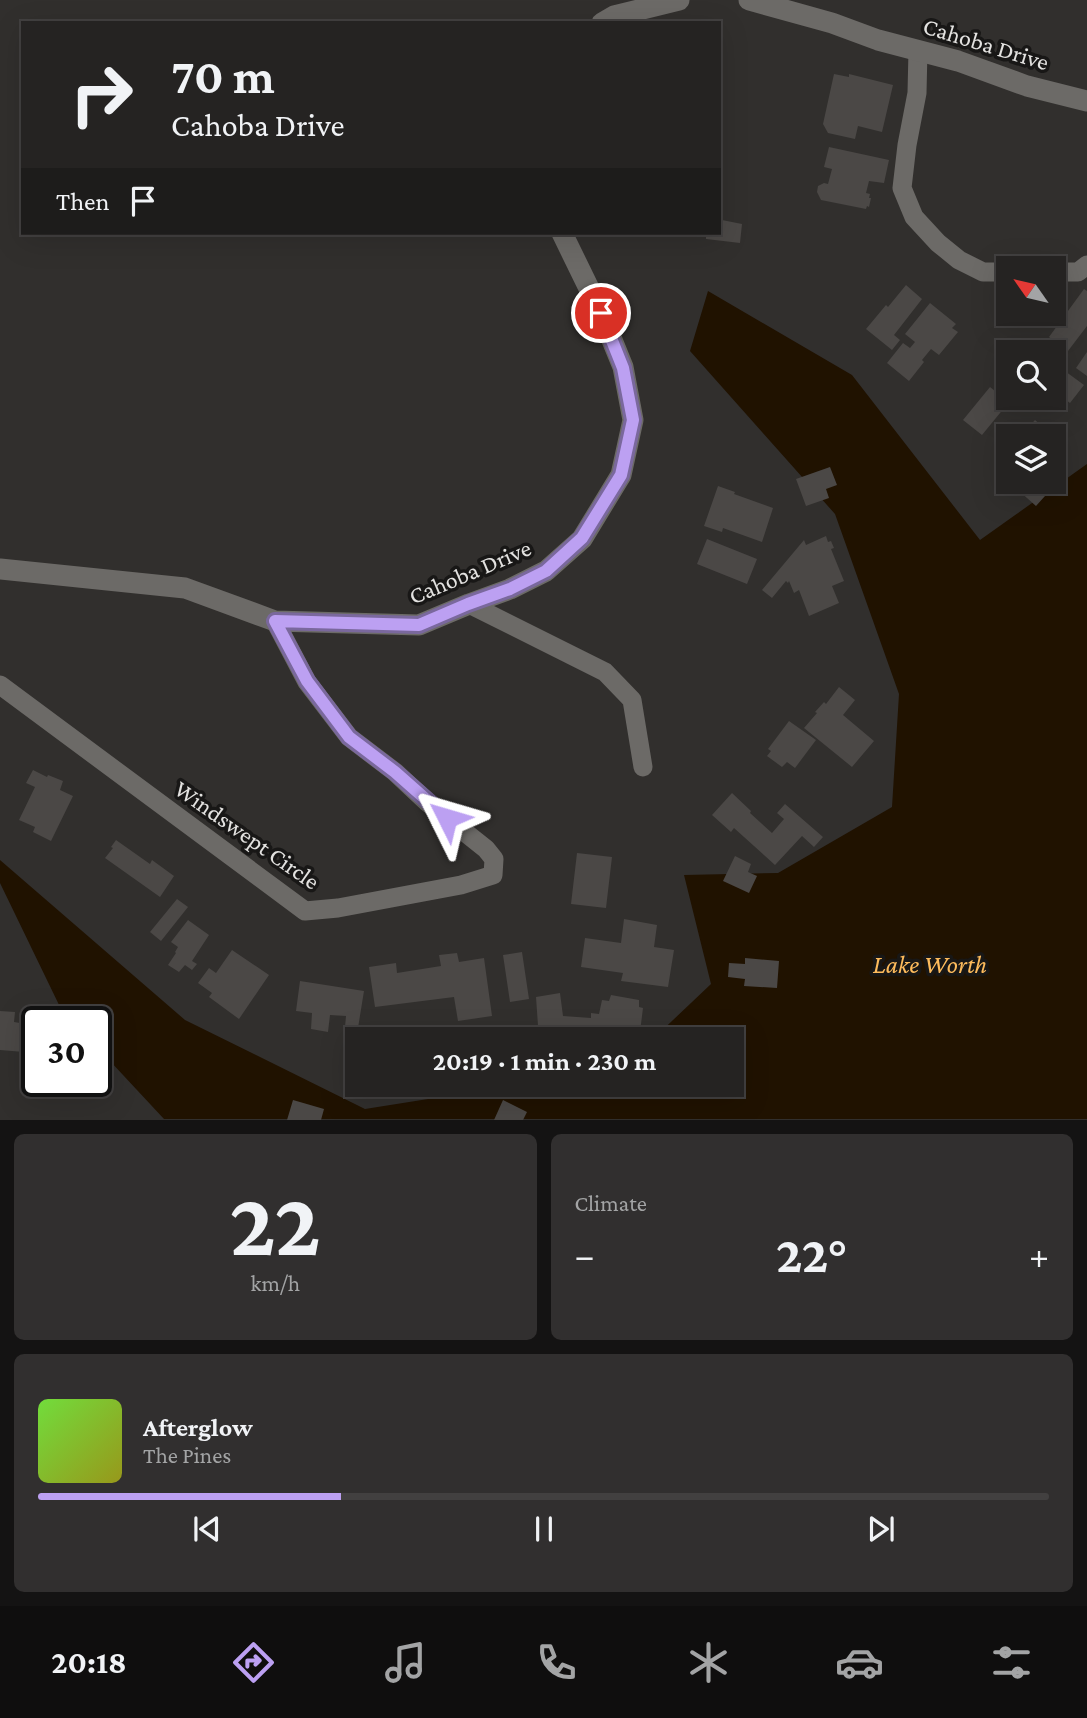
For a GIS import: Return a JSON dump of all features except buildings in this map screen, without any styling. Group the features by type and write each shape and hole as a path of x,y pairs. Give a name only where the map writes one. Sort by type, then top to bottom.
{"street":[{"path":"605,21 614,16 679,0"},
{"name":"Cahoba Drive","path":"749,0 832,23 878,40 958,61 1027,86 1087,100"},
{"path":"918,50 917,93 902,188 914,217 937,243 959,260 983,272 996,272"},
{"name":"Cahoba Drive","path":"0,569 185,588 275,621 419,625 510,589 546,571 582,538 621,475 633,420 623,368 601,313 563,235"},
{"path":"1066,272 1077,272 1087,265"},
{"path":"468,604 605,672 632,700 643,767"},
{"name":"Windswept Circle","path":"0,685 305,911 338,908 461,885 493,875 494,859 486,849 349,737 307,681 275,621"}],"water":[{"name":"Lake Worth","path":"708,291 852,375 980,540 1045,494 1066,494 1066,479 1087,464 1087,1119 164,1119 112,1063 112,1006 60,1006 0,883 0,860 185,1020 365,1109 440,1097 744,1097 744,1027 666,1027 711,984 684,875 778,873 892,807 899,694 835,514 690,351"}],"route":[{"path":"447,818 395,772 349,737 307,681 275,621 419,625 510,589 546,571 582,538 621,475 633,420 623,368 601,313"}]}
